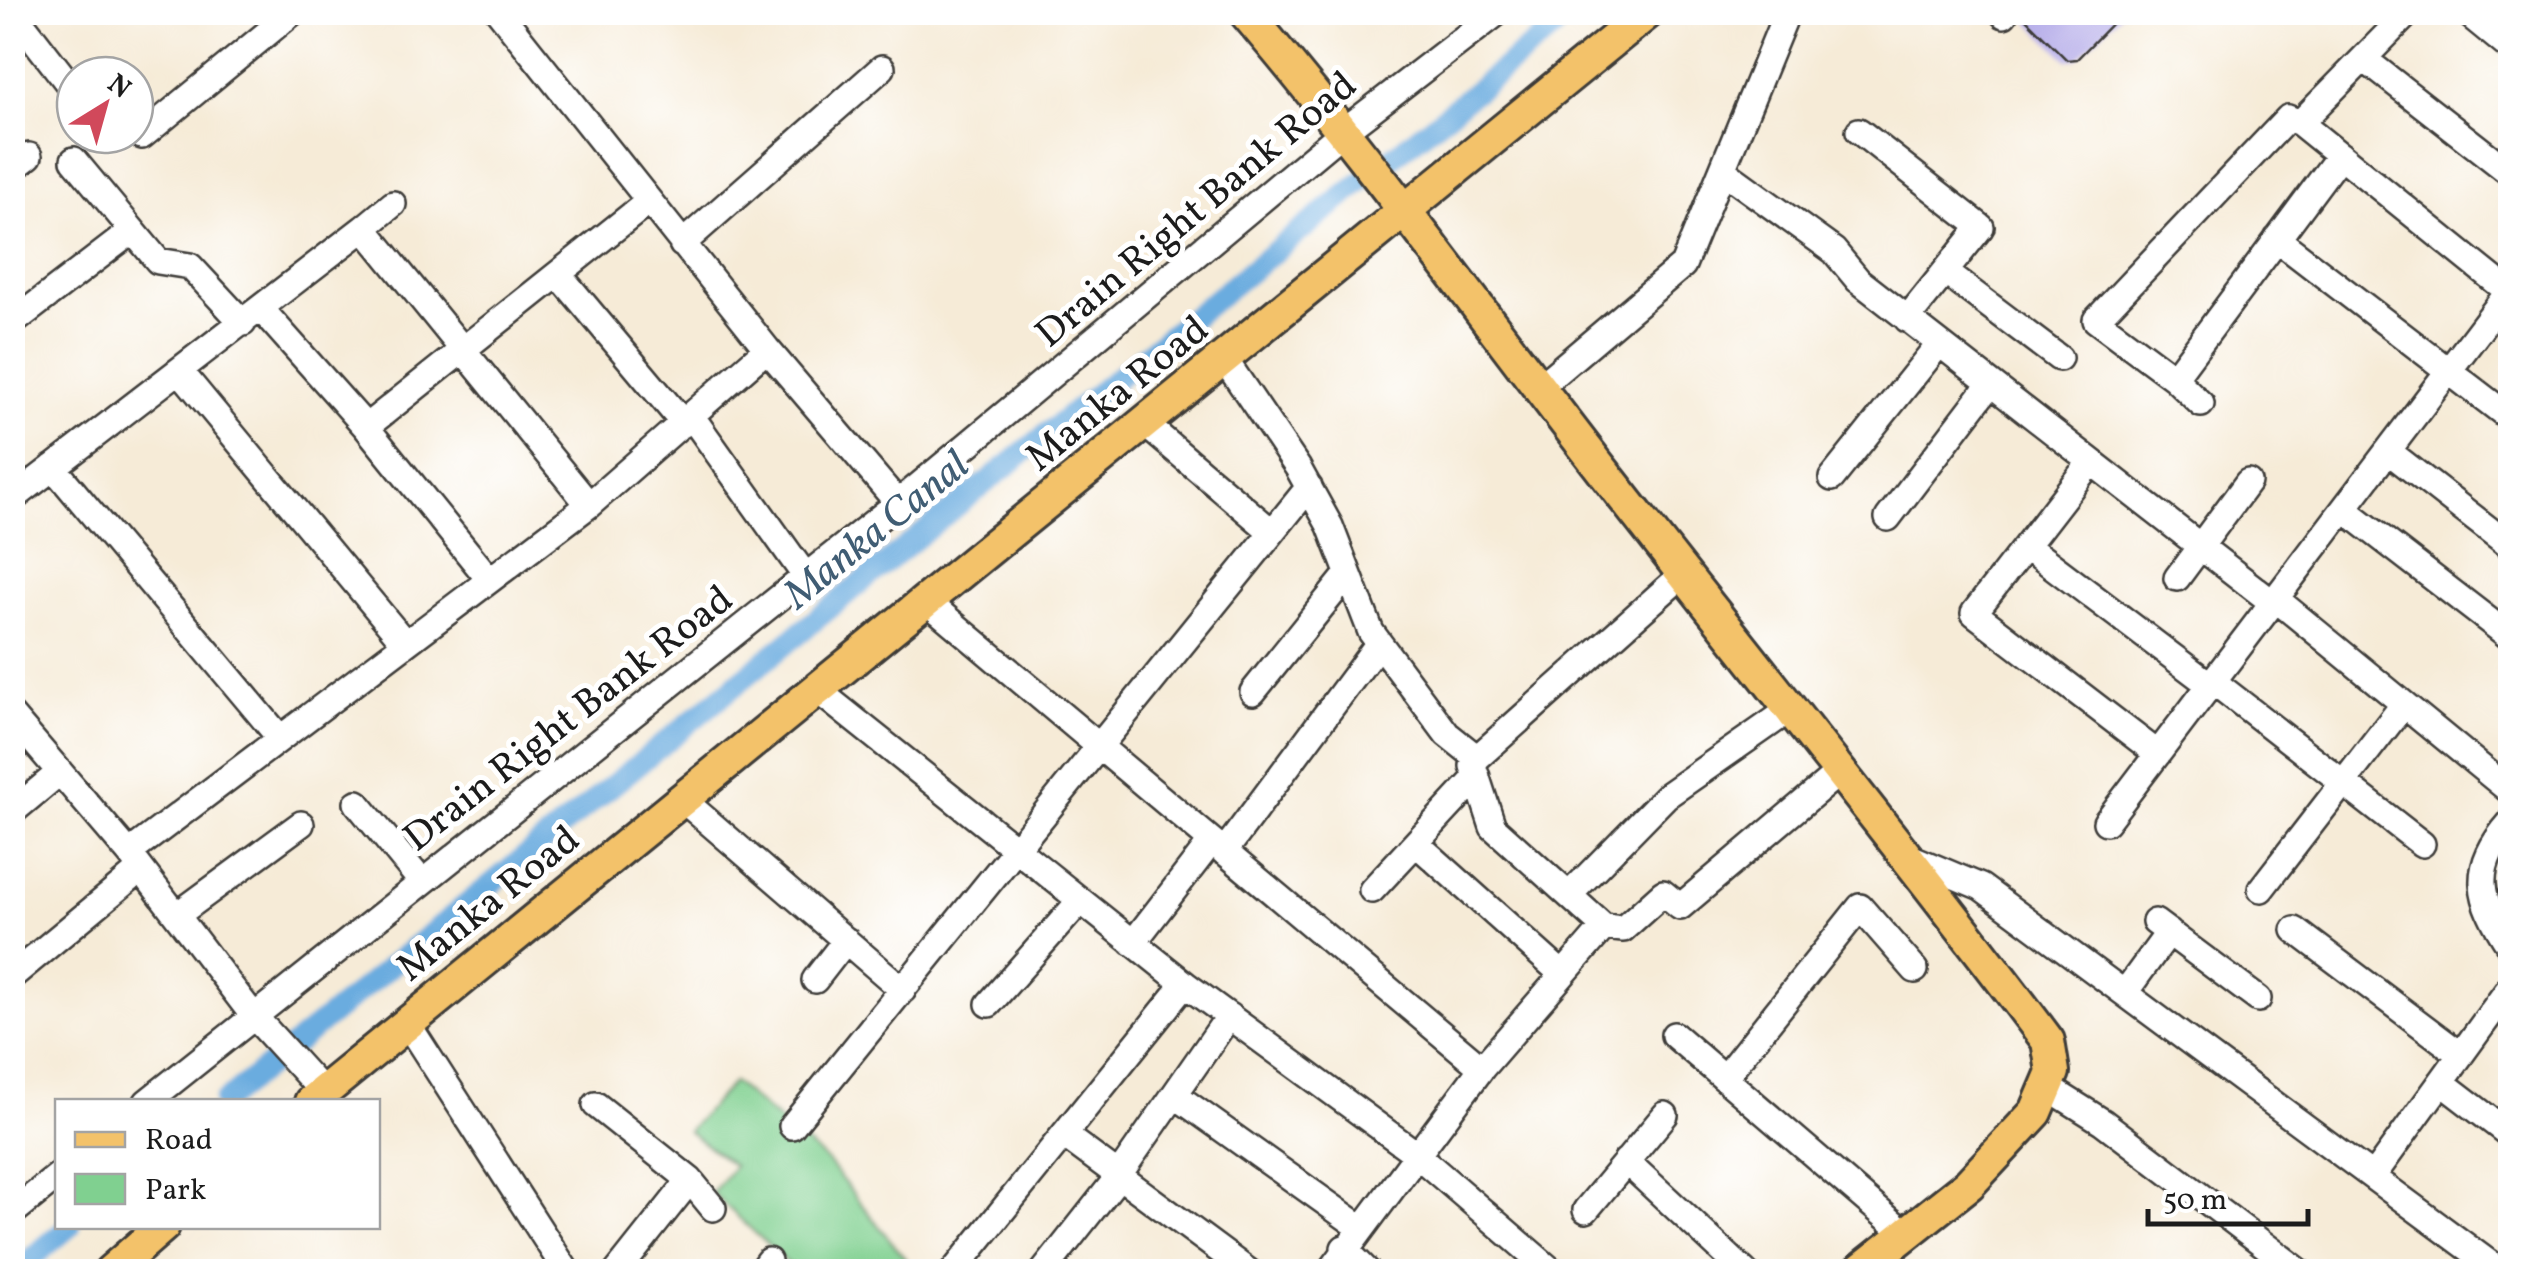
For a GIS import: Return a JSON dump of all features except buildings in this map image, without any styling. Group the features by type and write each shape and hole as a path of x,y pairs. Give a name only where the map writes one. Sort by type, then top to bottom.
{"main road":[{"path":"1245,12 1355,142 1538,388 1910,857 2048,1041 2053,1072 2036,1112 1999,1154 1886,1257"},
{"name":"Manka Road","path":"317,1096 1225,360 1395,196 1648,12"},
{"path":"110,1272 160,1229"}],"street":[{"path":"12,12 55,67"},
{"path":"155,125 294,12"},
{"path":"499,12 767,349 898,504"},
{"name":"Drain Right Bank Road","path":"151,1099 252,1014 1355,142 1498,12"},
{"path":"1538,388 1683,265 1787,12"},
{"path":"2300,122 2409,12"},
{"path":"2466,12 2510,48"},
{"path":"2364,59 2510,173"},
{"path":"682,244 882,68"},
{"path":"2106,822 2510,291 2300,122 2288,118 2274,128 2096,320 2174,378 2200,404"},
{"path":"1859,131 1981,227 1906,319"},
{"path":"2174,378 2340,155"},
{"path":"74,160 158,262 190,266 252,316 366,427 489,579"},
{"path":"1722,170 1834,250 1858,280 1906,319 2274,601 2510,791"},
{"path":"366,427 648,202"},
{"path":"12,498 393,204"},
{"path":"364,228 589,505"},
{"path":"12,323 132,230"},
{"path":"2278,239 2510,418"},
{"path":"1945,272 2059,358"},
{"path":"560,276 688,421 806,577"},
{"path":"1832,478 1940,344"},
{"path":"12,976 135,861 280,738 589,505 767,349"},
{"path":"1225,360 1309,487 1330,526 1357,602 1379,643 1477,768 1493,827 1604,927 1622,930 1663,893 1680,907 1842,770"},
{"path":"180,370 405,643"},
{"path":"1888,518 1990,384"},
{"path":"1145,424 1272,532"},
{"path":"2388,451 2510,546"},
{"path":"2090,462 1974,613 2158,754"},
{"path":"53,468 280,738"},
{"path":"2177,578 2248,482"},
{"path":"792,1126 1309,487"},
{"path":"2344,510 2510,637"},
{"path":"2026,546 2422,844"},
{"path":"1253,692 1348,574"},
{"path":"1372,890 1417,844 1477,768 1683,574"},
{"path":"925,600 1482,1068"},
{"path":"1132,942 1218,847 1379,643"},
{"path":"816,690 1185,984 1415,1153 1554,1272"},
{"path":"2261,890 2404,704"},
{"path":"1570,894 1666,796 1792,708"},
{"path":"12,716 135,861 317,1096"},
{"path":"12,812 60,772"},
{"path":"682,799 904,990"},
{"path":"357,803 421,881"},
{"path":"2510,822 2490,846 2481,870 2488,908 2510,947"},
{"path":"177,916 301,824"},
{"path":"1417,844 1561,973"},
{"path":"1910,857 1981,887 2501,1272"},
{"path":"989,1004 1080,901"},
{"path":"1724,1078 1860,907 1915,970"},
{"path":"1330,1272 1344,1248 1482,1068 1604,927"},
{"path":"2126,991 2162,927 2258,999"},
{"path":"2296,930 2460,1055"},
{"path":"814,980 846,940"},
{"path":"953,1272 1185,984"},
{"path":"2373,1176 2510,986"},
{"path":"1043,1272 1120,1174 1230,1016"},
{"path":"407,1023 567,1272"},
{"path":"1674,1035 1724,1078 1886,1257"},
{"path":"2441,1082 2510,1135"},
{"path":"2049,1088 2103,1122 2300,1272"},
{"path":"1175,1095 1360,1227"},
{"path":"596,1105 690,1180 714,1208"},
{"path":"1586,1210 1664,1115"},
{"path":"1064,1135 1249,1272"},
{"path":"1626,1161 1745,1272"},
{"path":"12,1213 55,1178"},
{"path":"617,1272 690,1180"},
{"path":"1344,1248 1368,1272"}],"green space":[{"path":"733,1082 826,1160 915,1271 796,1271 712,1193 734,1166 688,1131"}],"waterway":[{"name":"Manka Canal","path":"228,1099 868,577 1574,12"},
{"name":"Manka Canal","path":"15,1272 66,1229"}]}
